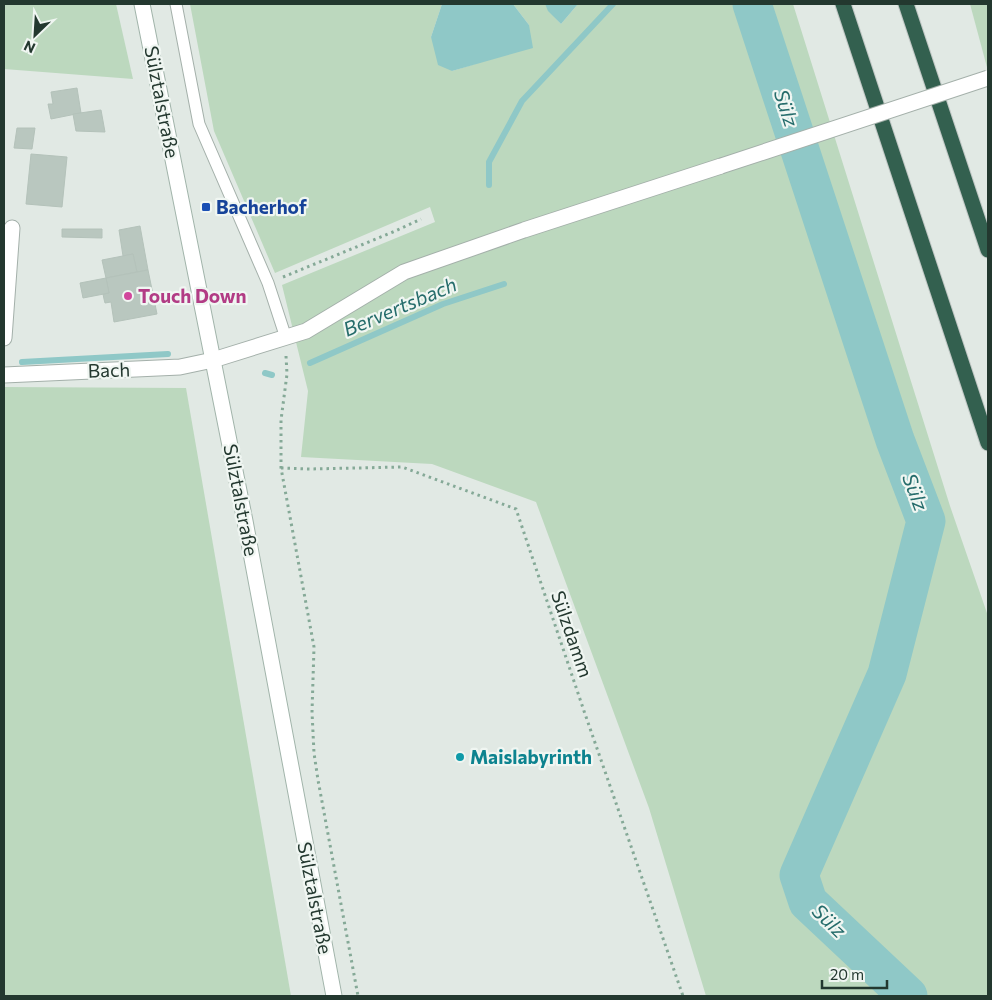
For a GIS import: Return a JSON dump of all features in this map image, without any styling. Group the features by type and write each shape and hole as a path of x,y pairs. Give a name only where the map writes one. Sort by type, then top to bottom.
{"highway":[{"path":"843,4 988,443"},
{"path":"906,4 988,250"}],"street":[{"name":"Sülztalstraße","path":"142,4 247,531 334,996"},
{"name":"Bach","path":"4,375 180,367 213,360 286,338 306,331 404,272 524,230 988,78"},
{"path":"4,338 12,228"}],"lane":[{"path":"176,4 198,124 268,283 286,338"}],"path":[{"path":"268,283 421,219"},
{"path":"286,338 287,374 281,420 281,468 314,647 312,712 314,753 358,996"},
{"name":"Sülzdamm","path":"281,468 402,467 516,509 683,996"}],"green space":[{"path":"4,4 116,4 133,79 4,69"},
{"path":"190,4 442,4 431,37 452,71 475,64 529,25 513,4 545,4 561,24 578,4 793,4 950,506 988,616 988,996 706,996 649,808 536,502 432,464 301,457 308,391 282,285 435,222 430,207 275,273 214,131"},
{"path":"970,4 988,4 988,71"},
{"path":"4,387 186,388 291,996 4,996"}],"water":[{"path":"442,4 513,4 529,25 533,48 452,71 438,65 431,37"},
{"path":"545,4 578,4 561,24 548,11"}],"building":[{"path":"77,88 81,113 51,119 48,104 53,104 51,92"},
{"path":"101,110 105,132 76,131 73,114"},
{"path":"17,128 35,128 32,149 14,148"},
{"path":"31,154 67,157 62,207 26,204"},
{"path":"140,226 148,270 137,272 133,254 123,256 119,230"},
{"path":"62,229 102,229 102,238 62,237"},
{"path":"133,254 137,272 106,278 102,260"},
{"name":"Touch Down","path":"148,270 157,314 114,322 111,302 105,303 103,294 109,293 106,278"},
{"path":"106,278 109,293 83,298 80,283"}],"waterway":[{"name":"Bervertsbach","path":"489,185 489,162 522,101 613,4"},
{"name":"Sülz","path":"752,4 895,440 926,521 887,674 799,875 808,902 908,996"},
{"name":"Bervertsbach","path":"310,363 443,304 504,284"},
{"name":"Bervertsbach","path":"22,362 168,354"},
{"name":"Bervertsbach","path":"265,373 272,375"}],"place":[{"name":"Bacherhof","path":"206,207"},
{"name":"Touch Down","path":"128,296"},
{"name":"Maislabyrinth","path":"460,757"}]}
